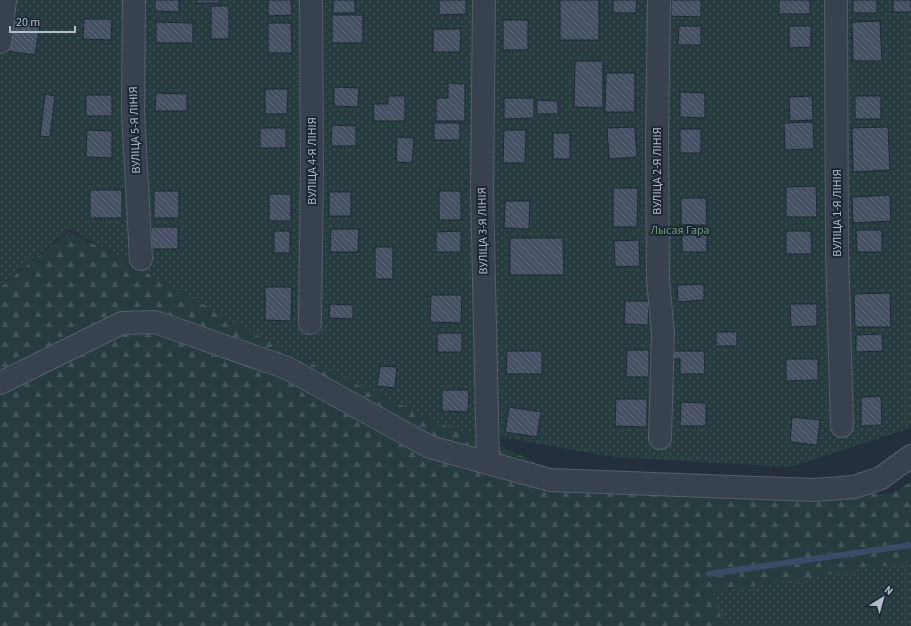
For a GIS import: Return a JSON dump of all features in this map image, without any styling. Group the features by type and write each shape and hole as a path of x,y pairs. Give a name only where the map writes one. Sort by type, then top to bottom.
{"street":[{"path":"0,42 6,0"},
{"name":"ВУЛІЦА 5-Я ЛІНІЯ","path":"134,0 133,113 141,259"},
{"name":"ВУЛІЦА 4-Я ЛІНІЯ","path":"310,323 312,0"},
{"name":"ВУЛІЦА 3-Я ЛІНІЯ","path":"484,0 482,191 488,463"},
{"name":"ВУЛІЦА 2-Я ЛІНІЯ","path":"659,0 657,138 658,281 662,333 660,438"},
{"name":"ВУЛІЦА 1-Я ЛІНІЯ","path":"836,0 837,252 842,426"},
{"path":"0,382 122,323 154,322 287,368 430,447 550,480 813,490 854,487 881,478 911,456"}],"green space":[{"name":"Лысая Гара","path":"0,0 911,0 911,428 790,467 613,457 450,428 285,351 70,229 0,286"},
{"path":"69,232 582,486 890,494 911,482 911,617 897,626 0,626 0,287"},
{"path":"911,562 911,626 724,626 713,592"}],"building":[{"path":"155,0 179,0 179,12 155,11"},
{"path":"196,0 219,0 219,3 196,3"},
{"path":"268,0 291,0 292,15 268,16"},
{"path":"333,0 355,0 355,13 333,13"},
{"path":"439,0 466,0 466,14 439,15"},
{"path":"560,0 599,0 599,40 560,40"},
{"path":"613,0 637,0 636,13 613,13"},
{"path":"671,0 701,0 701,17 671,16"},
{"path":"779,0 810,0 810,14 779,14"},
{"path":"853,0 877,0 877,13 853,13"},
{"path":"893,0 911,0 911,12 893,12"},
{"path":"211,6 229,6 229,39 211,39"},
{"path":"332,15 363,15 363,43 332,43"},
{"path":"84,19 112,19 111,40 83,39"},
{"path":"12,20 40,25 35,55 7,51"},
{"path":"503,20 528,20 528,50 503,50"},
{"path":"880,21 882,61 853,61 852,22"},
{"path":"156,22 193,23 193,43 156,43"},
{"path":"268,23 291,23 292,53 268,53"},
{"path":"679,26 701,26 701,45 678,45"},
{"path":"789,26 811,26 811,47 789,48"},
{"path":"433,29 461,29 460,52 433,52"},
{"path":"575,61 603,61 603,108 574,107"},
{"path":"606,73 635,73 635,112 605,112"},
{"path":"448,83 465,84 465,121 436,121 436,98 448,98"},
{"path":"334,87 359,88 358,107 334,106"},
{"path":"265,89 288,89 287,114 265,114"},
{"path":"680,92 705,93 705,118 680,117"},
{"path":"156,93 187,94 187,111 155,111"},
{"path":"45,94 55,96 50,137 40,136"},
{"path":"86,95 112,95 112,116 86,116"},
{"path":"388,96 405,96 405,121 374,121 373,104 388,104"},
{"path":"812,96 813,120 790,121 789,97"},
{"path":"855,96 881,96 881,119 855,119"},
{"path":"504,98 534,98 534,118 504,119"},
{"path":"537,100 558,101 558,114 537,114"},
{"path":"813,122 814,149 785,150 784,123"},
{"path":"434,123 460,123 460,140 434,140"},
{"path":"332,125 356,126 356,146 331,146"},
{"path":"635,127 637,157 609,159 607,128"},
{"path":"888,127 890,170 853,172 852,128"},
{"path":"260,128 286,128 286,148 260,148"},
{"path":"680,129 701,129 701,153 680,153"},
{"path":"87,130 112,131 112,158 86,157"},
{"path":"504,130 526,130 525,163 503,163"},
{"path":"553,133 570,133 570,159 553,159"},
{"path":"397,137 414,138 412,163 396,162"},
{"path":"816,186 817,217 786,217 786,187"},
{"path":"613,188 638,188 637,227 613,227"},
{"path":"90,190 122,190 122,218 90,218"},
{"path":"154,191 179,191 179,218 154,218"},
{"path":"439,191 461,191 461,220 439,220"},
{"path":"329,192 351,192 351,216 329,216"},
{"path":"269,194 291,194 291,221 269,221"},
{"path":"890,195 891,221 853,223 852,197"},
{"path":"681,198 706,198 707,225 681,225"},
{"path":"505,201 530,201 529,229 504,228"},
{"path":"151,227 178,227 178,249 151,249"},
{"path":"331,229 359,229 358,252 330,252"},
{"path":"682,230 707,230 707,252 682,252"},
{"path":"856,230 882,230 882,252 857,252"},
{"path":"274,231 290,231 290,253 274,253"},
{"path":"461,231 461,252 436,252 436,232"},
{"path":"786,231 811,231 812,254 786,254"},
{"path":"510,238 563,238 564,275 510,275"},
{"path":"639,240 640,266 615,267 614,241"},
{"path":"375,247 393,247 393,279 375,279"},
{"path":"704,284 704,300 678,302 677,285"},
{"path":"265,287 292,287 291,321 265,320"},
{"path":"890,293 891,327 855,327 854,294"},
{"path":"431,295 462,295 461,323 430,322"},
{"path":"625,301 649,301 648,325 624,324"},
{"path":"330,304 353,305 353,319 329,318"},
{"path":"790,304 817,304 817,326 791,327"},
{"path":"716,332 737,332 737,346 716,346"},
{"path":"437,333 462,333 462,352 437,352"},
{"path":"882,334 883,351 856,352 856,335"},
{"path":"627,350 649,350 649,377 626,377"},
{"path":"507,351 542,351 542,374 506,374"},
{"path":"672,351 704,351 705,374 680,374 680,359 672,359"},
{"path":"786,359 818,359 818,380 786,381"},
{"path":"380,366 397,367 395,388 377,386"},
{"path":"442,390 469,390 468,412 442,411"},
{"path":"881,396 882,425 861,426 861,397"},
{"path":"616,399 647,399 647,427 615,426"},
{"path":"681,402 706,403 706,426 680,426"},
{"path":"509,407 541,412 537,437 505,432"},
{"path":"792,417 820,420 817,445 790,442"}],"waterway":[{"path":"709,574 911,545"}]}
